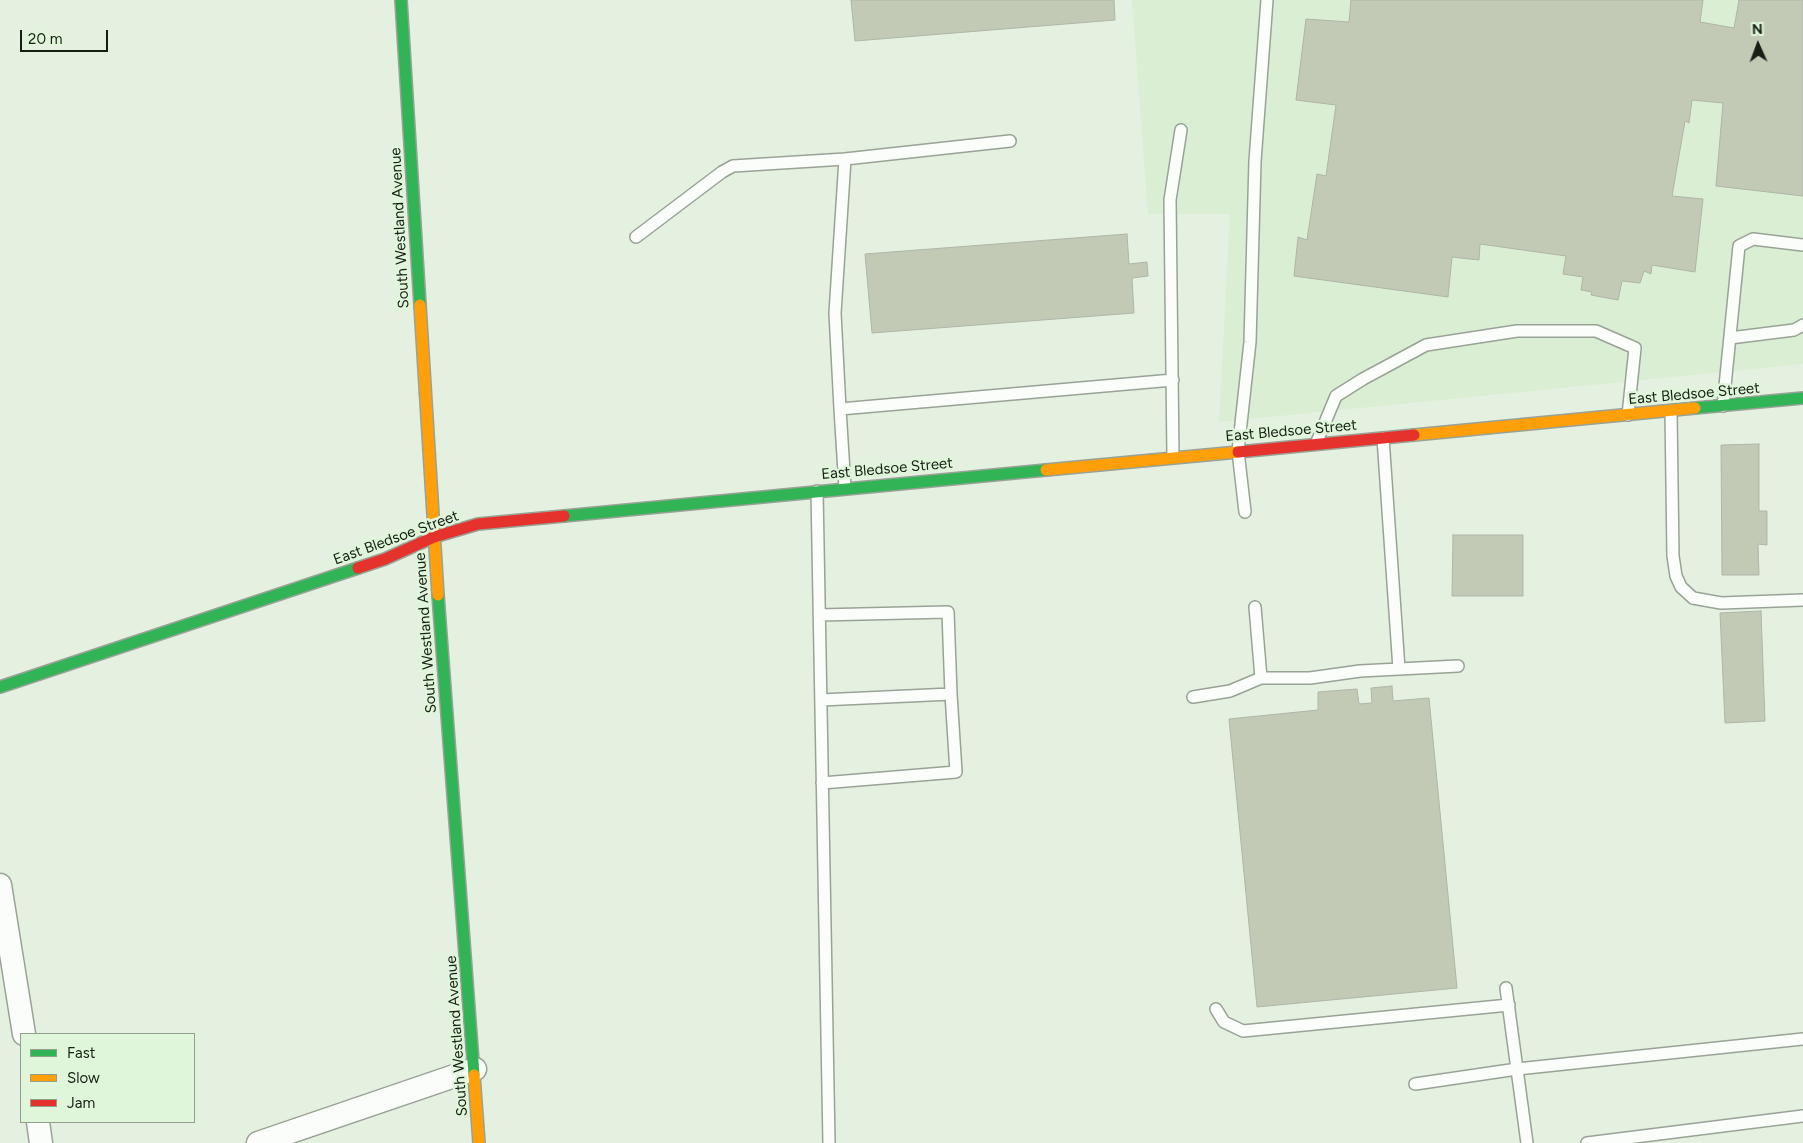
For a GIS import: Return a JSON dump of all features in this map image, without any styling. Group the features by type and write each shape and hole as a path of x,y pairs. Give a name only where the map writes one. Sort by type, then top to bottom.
{"street":[{"name":"South Westland Avenue","path":"401,0 434,538 479,1143"},
{"name":"East Bledsoe Street","path":"0,687 385,560 434,538 478,524 1803,398"},
{"path":"0,885 24,1033"},
{"path":"258,1143 475,1069"},
{"path":"38,1123 41,1143"}],"lane":[{"path":"1245,512 1238,451 1250,342 1255,162 1267,0"},
{"path":"1173,458 1170,200 1181,130"},
{"path":"636,237 722,172 733,166 845,159 1010,141"},
{"path":"845,159 835,313 845,488"},
{"path":"1723,406 1739,246 1753,239 1803,245"},
{"path":"1730,338 1794,330 1803,325"},
{"path":"1315,444 1336,396 1363,379 1426,345 1518,331 1596,331 1635,348 1628,415"},
{"path":"840,409 1173,380"},
{"path":"1671,411 1673,556 1676,576 1681,587 1693,598 1720,603 1803,600"},
{"path":"1384,438 1399,669"},
{"path":"817,491 829,1143"},
{"path":"1255,606 1261,678"},
{"path":"819,616 948,612 956,772 822,783"},
{"path":"1193,697 1230,691 1261,678 1310,678 1360,671 1458,666"},
{"path":"821,700 951,694"},
{"path":"1506,988 1527,1143"},
{"path":"1216,1009 1224,1022 1243,1031 1509,1006"},
{"path":"1415,1084 1517,1069 1803,1039"},
{"path":"1587,1143 1803,1116"}],"shaded area":[{"path":"1132,0 1803,0 1803,364 1219,422 1230,214 1148,214"}],"building":[{"path":"851,0 1114,0 1115,20 855,41"},
{"path":"1351,0 1703,0 1700,22 1734,28 1739,0 1803,0 1803,196 1716,186 1723,103 1692,100 1689,123 1685,121 1672,196 1703,199 1695,272 1652,265 1651,274 1644,271 1640,283 1622,281 1618,300 1591,295 1592,292 1581,290 1583,277 1563,274 1566,256 1480,244 1479,260 1452,257 1448,297 1294,276 1298,237 1307,240 1317,174 1326,176 1336,105 1296,100 1306,19 1349,22"},
{"path":"1127,234 1129,264 1147,262 1148,276 1132,278 1134,313 872,333 865,254"},
{"path":"1759,444 1759,511 1767,511 1767,545 1758,544 1759,575 1722,575 1721,445"},
{"path":"1453,535 1523,535 1523,596 1452,596"},
{"path":"1761,611 1765,721 1725,723 1720,613"},
{"path":"1392,686 1393,701 1429,698 1457,988 1257,1007 1229,719 1318,710 1318,692 1357,689 1359,704 1372,703 1371,688"}],"traffic: fast":[{"path":"401,0 420,305"},
{"path":"1695,408 1803,398"},
{"path":"564,516 1046,470"},
{"path":"0,687 358,568"},
{"path":"438,595 474,1075"}],"traffic: slow":[{"path":"420,305 438,595"},
{"path":"1414,435 1695,408"},
{"path":"1046,470 1238,452"},
{"path":"474,1075 479,1143"}],"traffic: jam":[{"path":"1238,452 1414,435"},
{"path":"358,568 385,559 434,537 478,524 564,516"}]}
